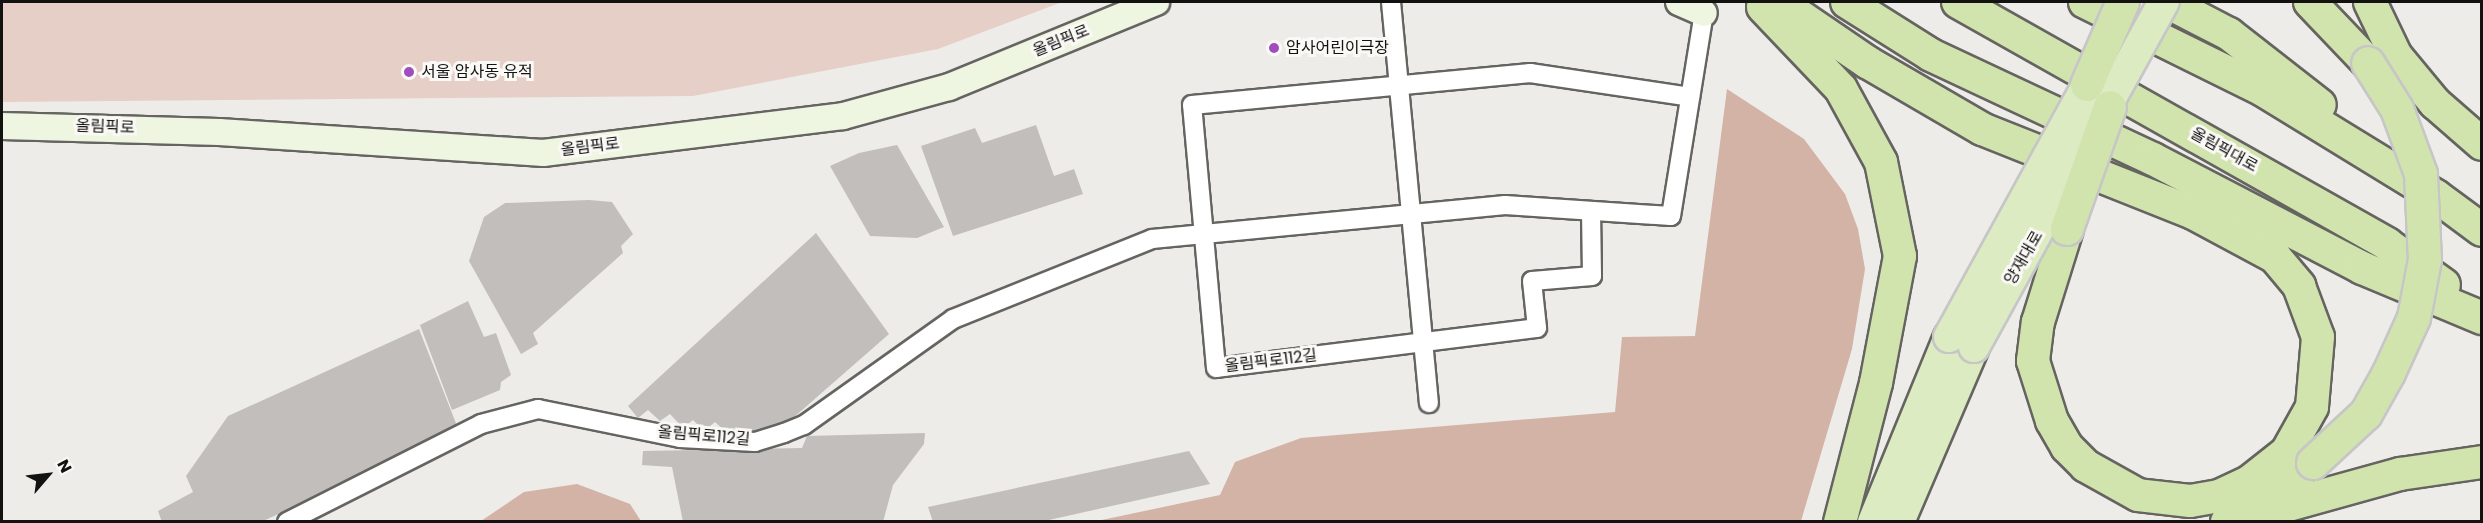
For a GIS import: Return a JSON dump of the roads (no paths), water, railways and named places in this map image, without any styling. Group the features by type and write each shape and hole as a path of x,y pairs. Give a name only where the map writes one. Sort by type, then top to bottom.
{"highway":[{"path":"1758,2 1841,89 1881,162 1900,256 1876,383 1840,522"},
{"path":"1779,2 1867,62 1982,129 2241,235 2276,257 2300,286 2318,337 2312,407 2287,452 2249,482 2219,496 2190,501 2138,495 2086,466 2067,447 2052,421 2033,361 2038,322 2110,107"},
{"path":"1847,2 1931,55 2154,159 2362,268 2481,318"},
{"name":"올림픽대로","path":"1958,2 2387,243 2481,313"},
{"path":"2085,2 2263,90 2436,196"},
{"path":"2087,86 2123,2"},
{"path":"2166,2 2229,34 2481,230"},
{"path":"2216,522 2313,463 2366,414 2389,373 2414,318 2425,260 2421,174 2397,110 2368,63 2310,2"},
{"path":"2370,2 2396,56 2435,103 2481,144"},
{"path":"2227,522 2400,474 2481,462"}],"main road":[{"name":"올림픽로","path":"2,126 219,132 543,153 843,116 949,87 1156,2"},
{"path":"1679,2 1704,13"},
{"name":"양재대로","path":"1873,522 2087,86 2133,2"},
{"name":"양재대로","path":"1899,522 1961,342 2110,107 2166,2"}],"street":[{"path":"1391,2 1429,403"},
{"name":"올림픽로112길","path":"287,522 481,424 538,409 680,438 755,442 784,433 804,424 953,319 1152,239 1505,205 1671,216 1704,13"},
{"name":"올림픽로112길","path":"1591,211 1592,276 1532,280 1537,328 1216,368 1192,105 1530,73 1690,97"}],"place":[{"name":"암사어린이극장","path":"1274,48"},
{"name":"서울 암사동 유적","path":"409,72"}]}
